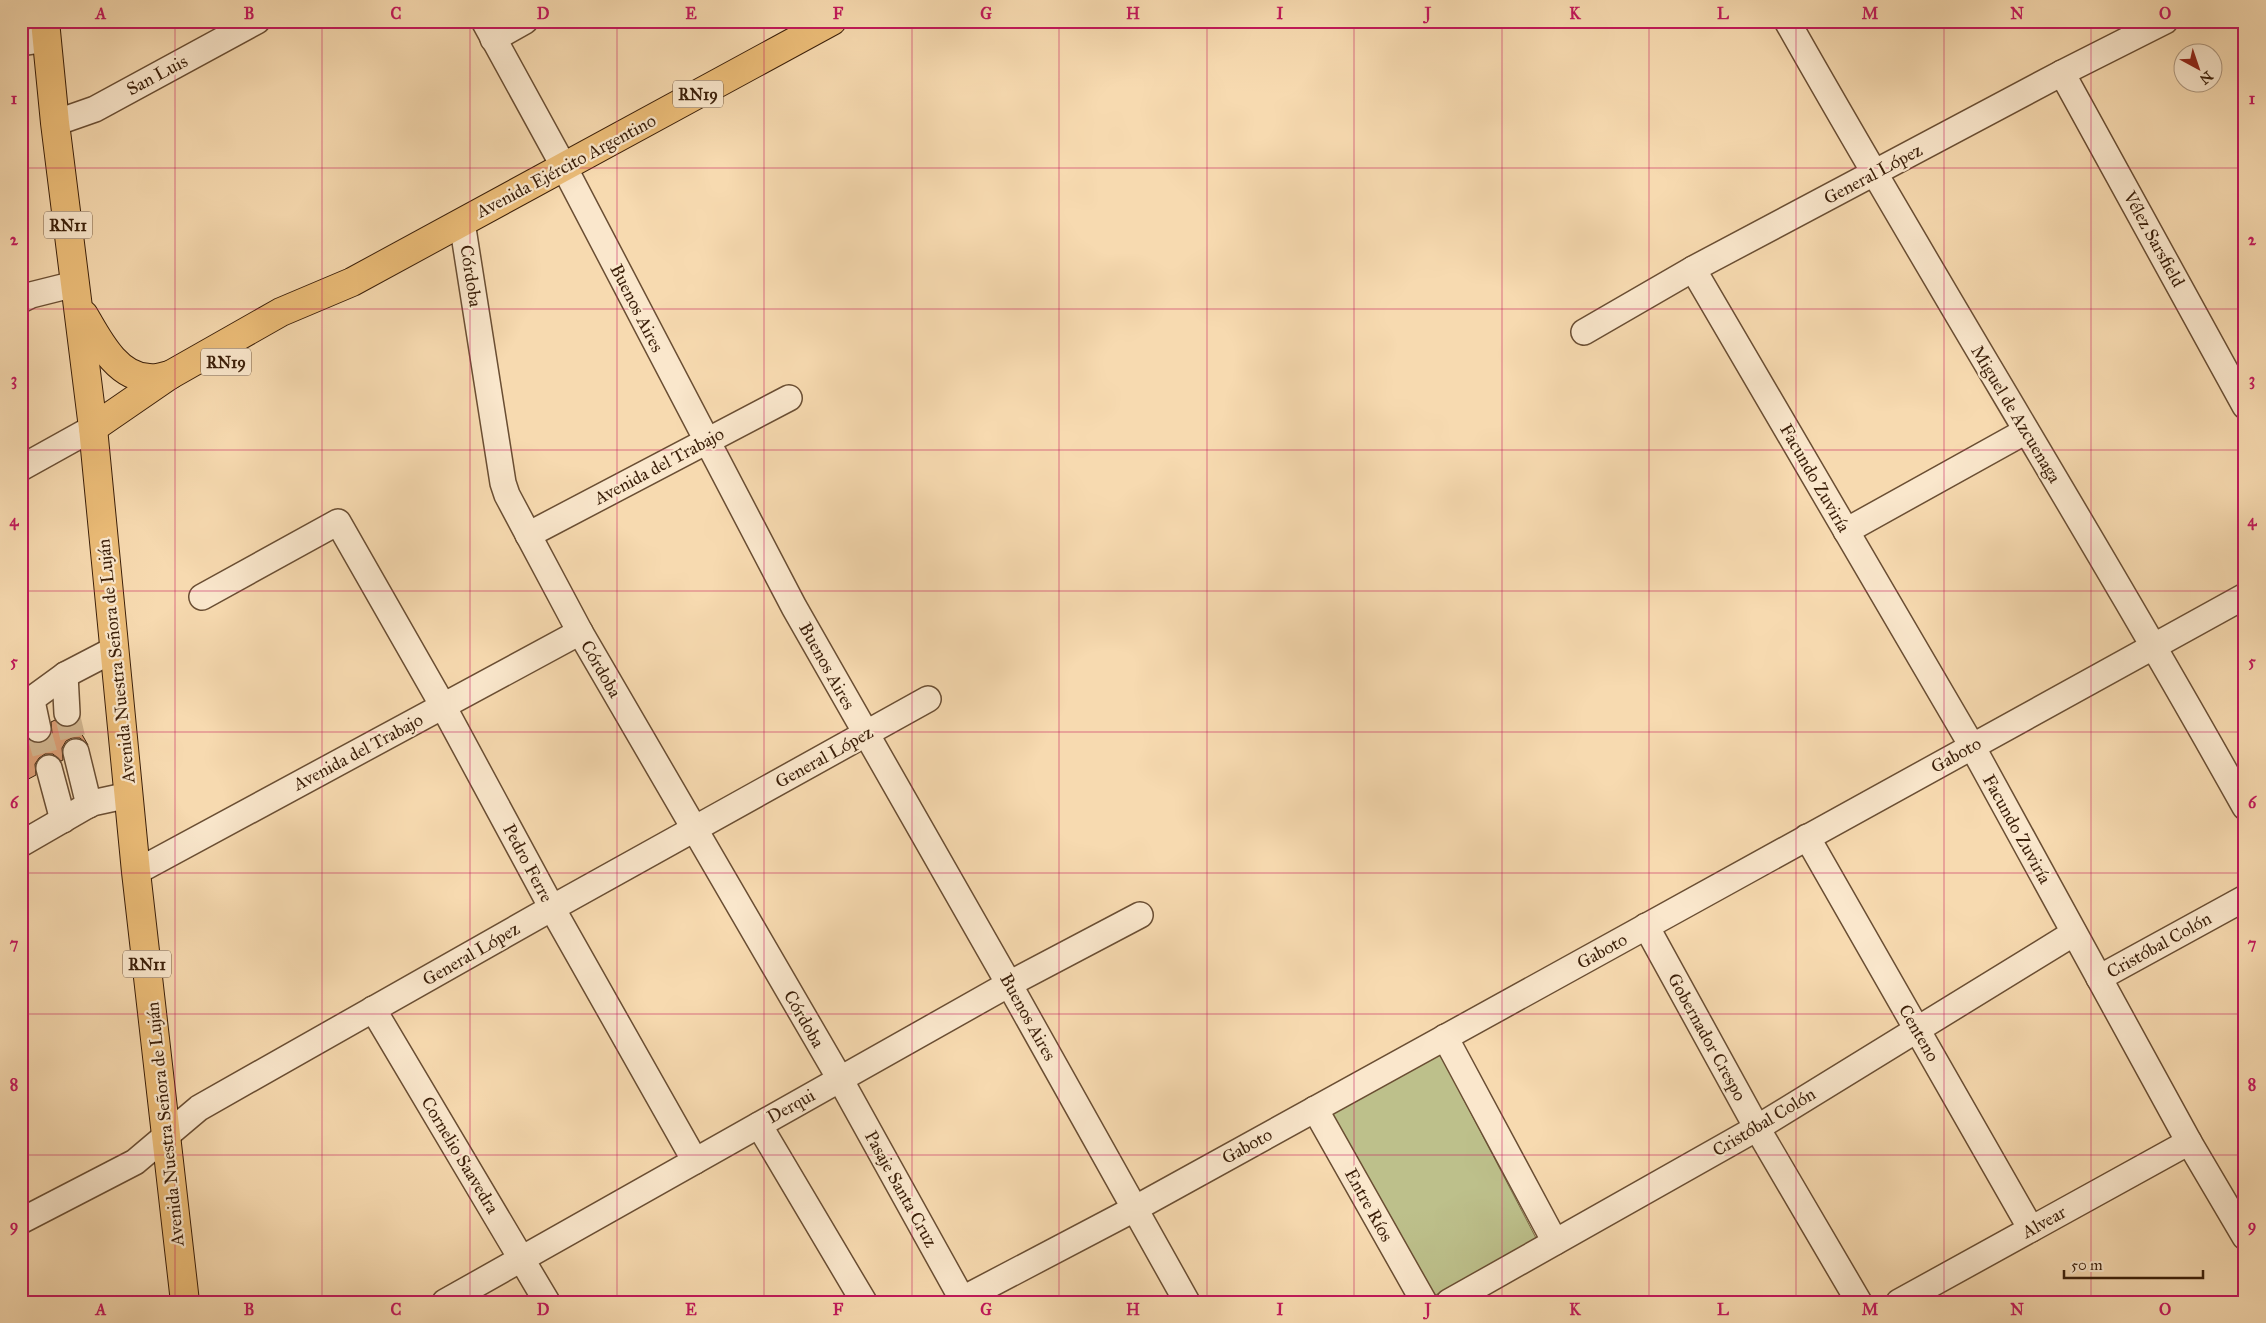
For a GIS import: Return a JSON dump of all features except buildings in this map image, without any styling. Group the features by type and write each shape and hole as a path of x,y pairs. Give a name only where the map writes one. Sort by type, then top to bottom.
{"main road":[{"name":"Avenida Ejército Argentino","path":"93,428 159,401 287,325 352,282 832,21"},
{"name":"Avenida Nuestra Señora de Luján","path":"38,34 55,123 93,428 136,872 167,1134 184,1302"},
{"name":"Avenida Ejército Argentino","path":"93,428 170,375 281,312 352,282"},
{"path":"76,294 102,346 117,364 149,379 170,375"}],"street":[{"name":"San Luis","path":"55,123 95,109 256,21"},
{"path":"488,30 525,21"},
{"name":"Miguel de Azcuenaga","path":"1787,21 1873,174 2155,646 2245,807"},
{"name":"General López","path":"1584,332 1693,269 2062,73 2165,21"},
{"name":"Buenos Aires","path":"488,30 564,167 794,607 1136,1208 1187,1302"},
{"name":"Vélez Sarsfield","path":"2062,73 2245,406"},
{"name":"Córdoba","path":"462,222 503,483 528,535 580,632 694,831 840,1079"},
{"name":"Facundo Zuviría","path":"1693,269 1972,746 2189,1142 2243,1229"},
{"path":"21,300 31,295 76,294"},
{"name":"Avenida del Trabajo","path":"528,535 789,398"},
{"path":"21,468 93,428"},
{"path":"1846,531 2026,431"},
{"name":"Pedro Ferre","path":"202,597 338,522 443,706 552,908 695,1161"},
{"name":"Gaboto","path":"959,1300 1136,1208 2245,596"},
{"name":"Avenida del Trabajo","path":"136,872 580,632"},
{"path":"38,729 27,704 65,675 114,650"},
{"path":"65,675 67,713"},
{"name":"General López","path":"21,1221 135,1162 199,1108 552,908 694,831 928,699"},
{"path":"76,752 89,805"},
{"path":"49,768 63,820"},
{"path":"21,844 89,805 129,795"},
{"name":"Centeno","path":"1807,837 2031,1229"},
{"name":"Cristóbal Colón","path":"2099,978 2245,898"},
{"name":"Derqui","path":"445,1302 1009,984 1140,916"},
{"name":"Gobernador Crespo","path":"1646,926 1757,1128 1859,1302"},
{"name":"Cristóbal Colón","path":"1449,1302 1757,1128 2074,933"},
{"name":"Cornelio Saavedra","path":"373,1009 547,1302"},
{"path":"1445,1037 1555,1242"},
{"name":"Pasaje Santa Cruz","path":"840,1079 959,1300"},
{"name":"Entre Ríos","path":"1315,1109 1424,1302"},
{"path":"759,1125 864,1302"},
{"name":"Alvear","path":"1899,1302 2189,1142"}],"green space":[{"path":"1440,1054 1536,1238 1432,1297 1328,1115"}],"tunnel":[{"path":"67,713 76,752"},
{"path":"38,729 49,768"}]}
